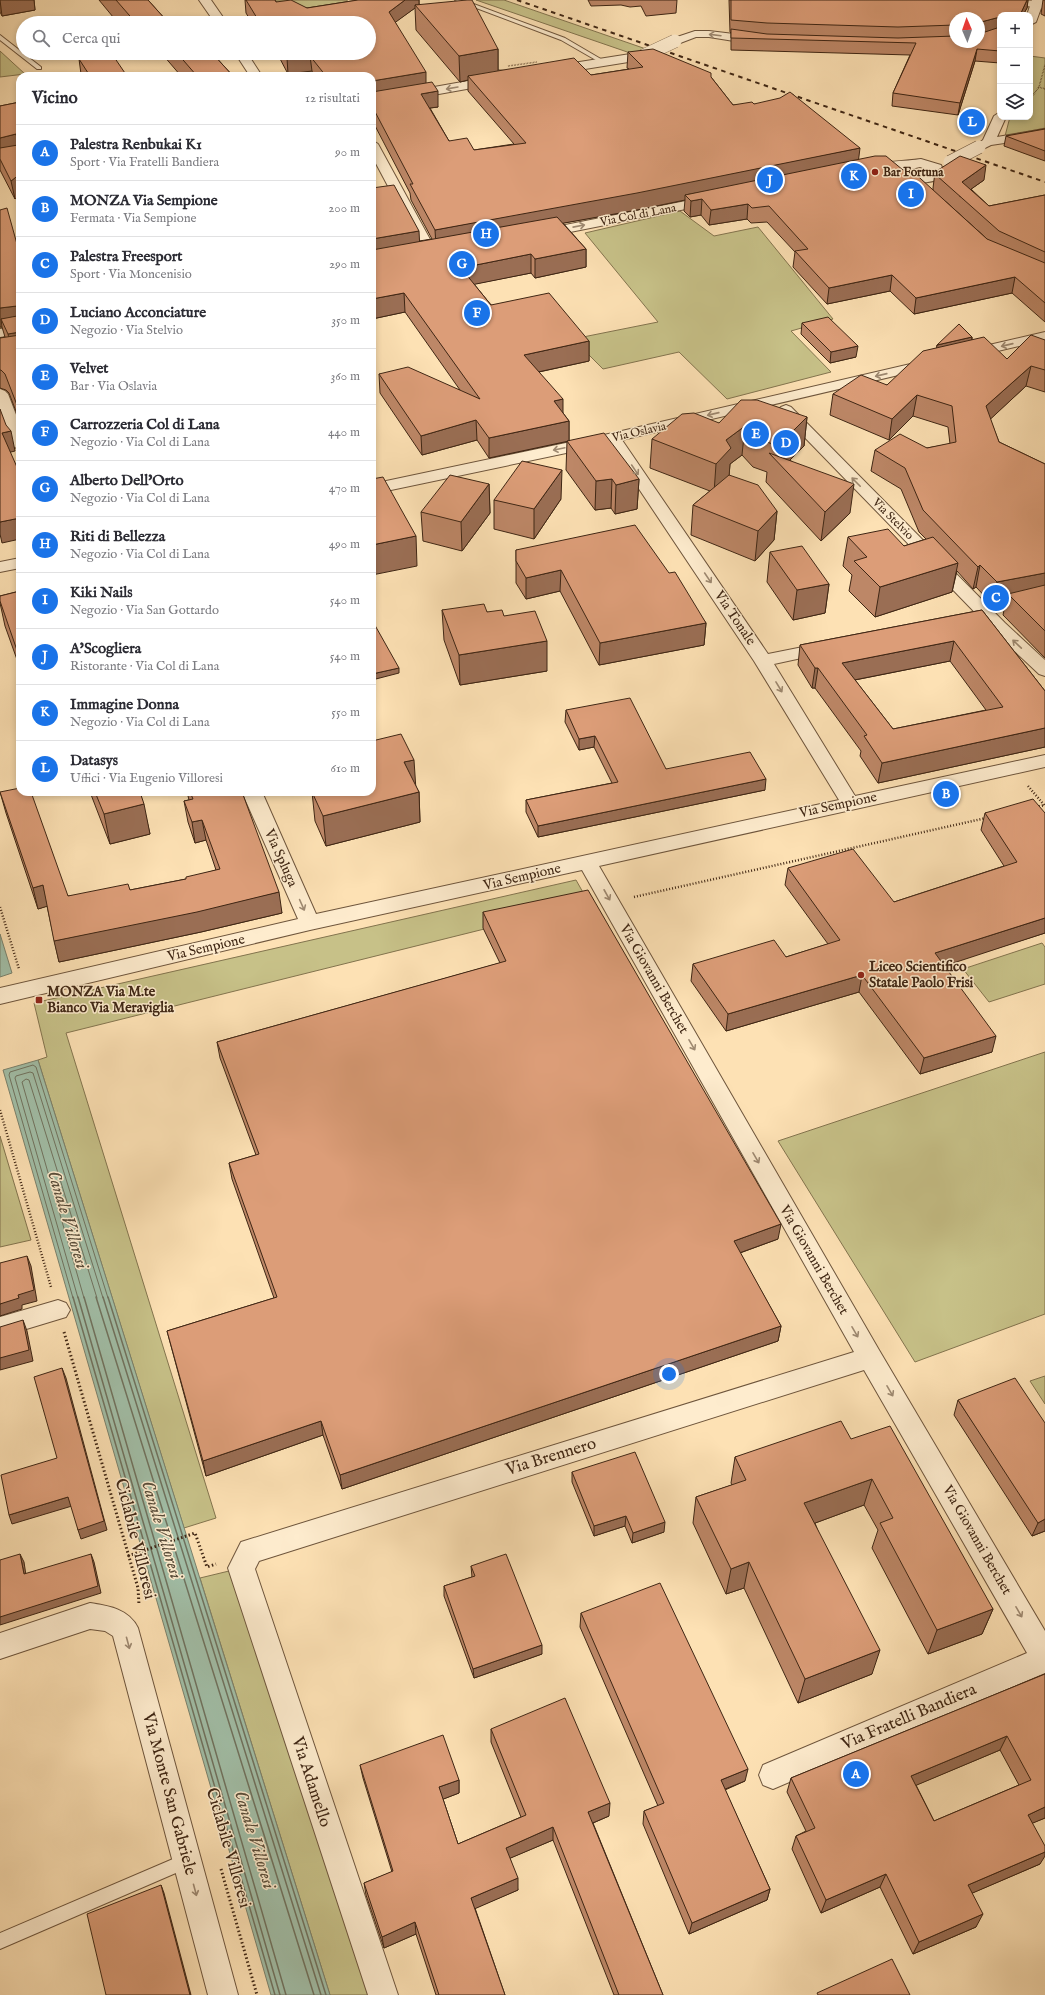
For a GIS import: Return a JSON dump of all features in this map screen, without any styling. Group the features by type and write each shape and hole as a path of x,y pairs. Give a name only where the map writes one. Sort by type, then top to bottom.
{"street":[{"path":"205,0 216,16"},
{"path":"1015,0 1040,3 1033,16"},
{"path":"540,73 643,56 675,41 695,34 709,34 773,42"},
{"path":"246,60 253,72"},
{"path":"376,101 510,78"},
{"path":"983,145 998,120"},
{"path":"859,169 873,166 903,166 921,163 932,165 950,162 983,145 1045,133"},
{"path":"376,152 430,254"},
{"path":"903,166 901,170 906,176 925,186 937,175 937,169 932,165"},
{"name":"Via Col di Lana","path":"530,235 727,197"},
{"path":"416,256 446,251"},
{"path":"0,333 16,331"},
{"name":"Via Oslavia","path":"376,488 614,438 1045,336"},
{"path":"0,394 16,434"},
{"name":"Via Stelvio","path":"776,400 978,615 1045,670"},
{"name":"Via Tonale","path":"614,438 763,661 850,803"},
{"path":"0,567 16,564"},
{"path":"978,615 1007,608"},
{"path":"763,661 846,643"},
{"name":"Via Sempione","path":"0,996 310,923 1045,761"},
{"name":"Via Spluga","path":"254,796 310,923"},
{"name":"Via Giovanni Berchet","path":"587,862 870,1358 1045,1658"},
{"path":"0,1326 58,1310"},
{"name":"Via Brennero","path":"241,1568 250,1551 870,1358"},
{"name":"Via Adamello","path":"241,1568 342,1878 383,1995"},
{"name":"Via Monte San Gabriele","path":"0,1646 90,1616 110,1619 124,1628 223,1995"},
{"name":"Via Fratelli Bandiera","path":"773,1775 1045,1658"}],"lane":[{"path":"458,0 563,39 603,62"},
{"path":"0,37 16,50"},
{"path":"29,60 39,68"},
{"path":"0,1941 187,1861"}],"path":[{"path":"1033,95 1039,87 1045,65"},
{"path":"1039,87 1045,90"},
{"path":"1028,786 1045,805"},
{"path":"1029,808 1045,805"},
{"path":"610,900 630,897 990,816"},
{"path":"0,907 21,974"},
{"name":"Ciclabile Villoresi","path":"0,1110 37,1231 58,1310 138,1588 140,1611"},
{"path":"128,1556 195,1533 207,1567 218,1563 232,1564 241,1568"},
{"name":"Ciclabile Villoresi","path":"220,1866 257,1995"}],"shaded area":[{"path":"253,0 347,0 349,9 315,16 299,16"},
{"path":"476,0 504,0 649,50 636,55"},
{"path":"0,51 23,72 16,72 16,75 0,77"},
{"path":"1033,56 1045,58 1045,128 1005,136 1009,120 1033,120"},
{"path":"680,211 714,236 758,227 833,319 791,331 831,372 727,399 679,352 603,369 573,339 658,322 585,233"},
{"path":"576,880 589,903 66,1033 216,1518 184,1528 38,1060 47,1057 34,1003"},
{"path":"1042,943 1045,947 1045,984 989,1002 963,969"},
{"path":"1045,1052 1045,1314 915,1362 778,1141"},
{"path":"0,1136 31,1240 0,1247"},
{"path":"1045,1376 1045,1404 1030,1381"},
{"path":"229,1571 371,1995 330,1995 200,1578"}],"water":[{"path":"0,934 12,973 0,977"},
{"name":"Canale Villoresi","path":"38,1060 330,1995 271,1995 3,1070"}],"building":[{"path":"116,0 148,0 162,16 130,16"},
{"path":"246,0 275,0 276,2 291,0 307,8 358,0 405,0 389,12 426,72 376,80 376,72 323,72 313,60 376,60 376,16 256,16"},
{"path":"472,0 498,49 459,56 415,5"},
{"path":"731,0 1027,0 1021,12 997,12 997,18 985,21 985,12 949,12 949,25 898,27 767,23 731,20"},
{"path":"997,28 997,51 977,49 960,103 893,93 916,43 731,38 731,29 767,34 898,38 949,36 949,48 985,48 985,32"},
{"path":"653,49 711,73 711,77 733,105 752,102 754,104 780,98 790,92 860,148 637,193 435,230 410,184 413,184 376,114 376,91 432,82 438,91 421,94 449,141 467,138 474,150 526,143 468,76 574,58 591,75 643,67 628,52"},
{"path":"80,60 116,60 124,72 87,72"},
{"path":"183,60 218,60 229,72 194,72"},
{"path":"16,103 16,134 0,138 0,106"},
{"path":"1045,129 1045,151 1006,136"},
{"path":"16,145 16,177 11,181 0,159 0,148"},
{"path":"875,156 886,156 903,170 910,169 987,239 1045,263 1045,303 1015,277 916,298 892,275 829,288 795,251 808,249 769,206 752,208 748,204 711,210 702,199 691,201 685,195"},
{"path":"960,156 986,165 962,182 989,206 1045,195 1045,252 999,231 936,175 935,172"},
{"path":"394,185 419,231 376,238 376,187"},
{"path":"7,208 16,241 16,306 0,308 0,210"},
{"path":"557,217 586,249 535,259 531,254 461,268 491,305 549,293 589,341 524,355 563,399 554,401 569,421 489,438 476,420 421,436 379,374 408,367 480,399 404,293 376,298 376,249"},
{"path":"16,316 16,333 8,334 1,319"},
{"path":"828,317 858,346 831,352 802,323"},
{"path":"959,324 972,337 937,345"},
{"path":"1031,335 1045,340 1045,370 1031,366 986,406 999,442 1045,464 1045,573 997,582 980,565 978,567 923,510 905,468 875,450 900,434 927,448 956,442 952,406 917,395 892,419 833,394 861,375 887,385 923,351 984,337 1007,359"},
{"path":"16,336 16,402 5,374 0,370 0,338"},
{"path":"741,400 757,400 807,417 778,446 756,438 745,426 726,440 731,448 716,464 652,439 682,414 694,413 719,423"},
{"path":"0,409 6,425 11,431 2,433 16,465 16,519 0,522"},
{"path":"604,433 639,479 616,485 612,479 596,481 567,441"},
{"path":"769,453 854,484 825,512"},
{"path":"522,461 562,470 534,509 494,500"},
{"path":"450,475 489,484 461,522 421,512"},
{"path":"729,475 758,485 777,511 758,531 693,505"},
{"path":"383,477 416,536 376,544 376,478"},
{"path":"635,525 669,573 675,572 706,623 600,643 561,570 526,578 516,561 516,550"},
{"path":"888,529 904,546 933,537 958,563 880,587 854,561 867,557 848,537"},
{"path":"802,546 829,584 797,590 770,552"},
{"path":"1045,585 1045,631 1008,594"},
{"path":"16,592 16,647 0,601 0,596"},
{"path":"484,604 487,612 502,610 504,616 535,611 547,641 459,655 442,610"},
{"path":"982,610 1045,691 1045,728 882,763 864,736 867,735 818,668 815,668 800,645","holes":["954,641 1003,707 893,729 842,663"]},
{"path":"376,627 399,668 376,673"},
{"path":"630,698 666,769 750,752 766,779 538,826 526,800 618,782 595,736 579,739 566,710"},
{"path":"401,734 414,760 404,762 419,792 323,816 314,796 376,796 376,740"},
{"path":"16,789 16,796 32,796 68,896 128,884 130,890 186,879 186,877 220,869 202,820 192,822 184,801 193,799 192,796 243,796 279,892 197,912 54,941 43,885 33,888 0,792"},
{"path":"97,796 141,796 144,804 104,814"},
{"path":"1033,799 1045,813 1045,918 935,953 996,1036 924,1058 862,975 728,1014 693,964 774,940 786,957 840,940 788,868 853,849 894,902 1017,862 985,813"},
{"path":"588,890 781,1224 734,1241 781,1326 340,1475 321,1421 203,1461 167,1331 277,1297 229,1163 259,1154 217,1042 506,961 483,912"},
{"path":"27,1256 34,1290 18,1295 19,1298 0,1304 0,1263"},
{"path":"23,1320 29,1350 0,1358 0,1327"},
{"path":"62,1368 104,1521 78,1530 68,1497 9,1515 1,1475 57,1458 34,1377"},
{"path":"1015,1378 1045,1423 1045,1519 1038,1523 958,1400"},
{"path":"841,1421 851,1439 890,1426 993,1609 937,1630 880,1523 893,1518 872,1479 804,1503 880,1650 805,1679 749,1562 731,1569 696,1497 746,1480 735,1457"},
{"path":"635,1452 665,1522 633,1533 626,1516 594,1526 572,1472"},
{"path":"20,1554 24,1574 91,1554 98,1586 0,1617 0,1560"},
{"path":"506,1554 542,1645 473,1669 444,1586 475,1576 471,1566"},
{"path":"660,1583 748,1769 721,1780 770,1889 692,1923 644,1811 664,1803 581,1613"},
{"path":"1045,1674 1045,1807 1028,1815 1045,1846 1045,1852 968,1885 983,1914 919,1942 886,1874 826,1900 796,1836 815,1828 791,1778","holes":["1007,1736 1031,1780 934,1821 911,1776"]},
{"path":"565,1698 610,1803 588,1812 663,1995 619,1995 553,1827 506,1848 518,1878 471,1898 505,1995 439,1995 415,1922 382,1937 364,1883 393,1871 360,1765 443,1735 459,1780 439,1787 458,1844 526,1815 491,1729"},
{"path":"161,1885 190,1995 106,1995 87,1914"},
{"path":"892,1959 910,1995 818,1995 817,1993"}],"railway":[{"path":"517,0 1045,182"}],"place":[{"name":"Datasys","path":"972,122"},
{"name":"Bar Fortuna","path":"875,172"},
{"name":"Immagine Donna","path":"854,176"},
{"name":"A'Scogliera","path":"770,180"},
{"name":"Kiki Nails","path":"911,194"},
{"name":"Riti di Bellezza","path":"486,234"},
{"name":"Alberto Dell'Orto","path":"462,264"},
{"name":"Carrozzeria Col di Lana","path":"477,313"},
{"name":"Velvet","path":"756,434"},
{"name":"Luciano Acconciature","path":"786,443"},
{"name":"Palestra Freesport","path":"996,598"},
{"name":"MONZA Via Sempione","path":"946,794"},
{"name":"Liceo Scientifico Statale Paolo Frisi","path":"861,975"},
{"name":"MONZA Via M.te Bianco Via Meraviglia","path":"39,1000"},
{"name":"Palestra Renbukai K1","path":"856,1774"}]}
